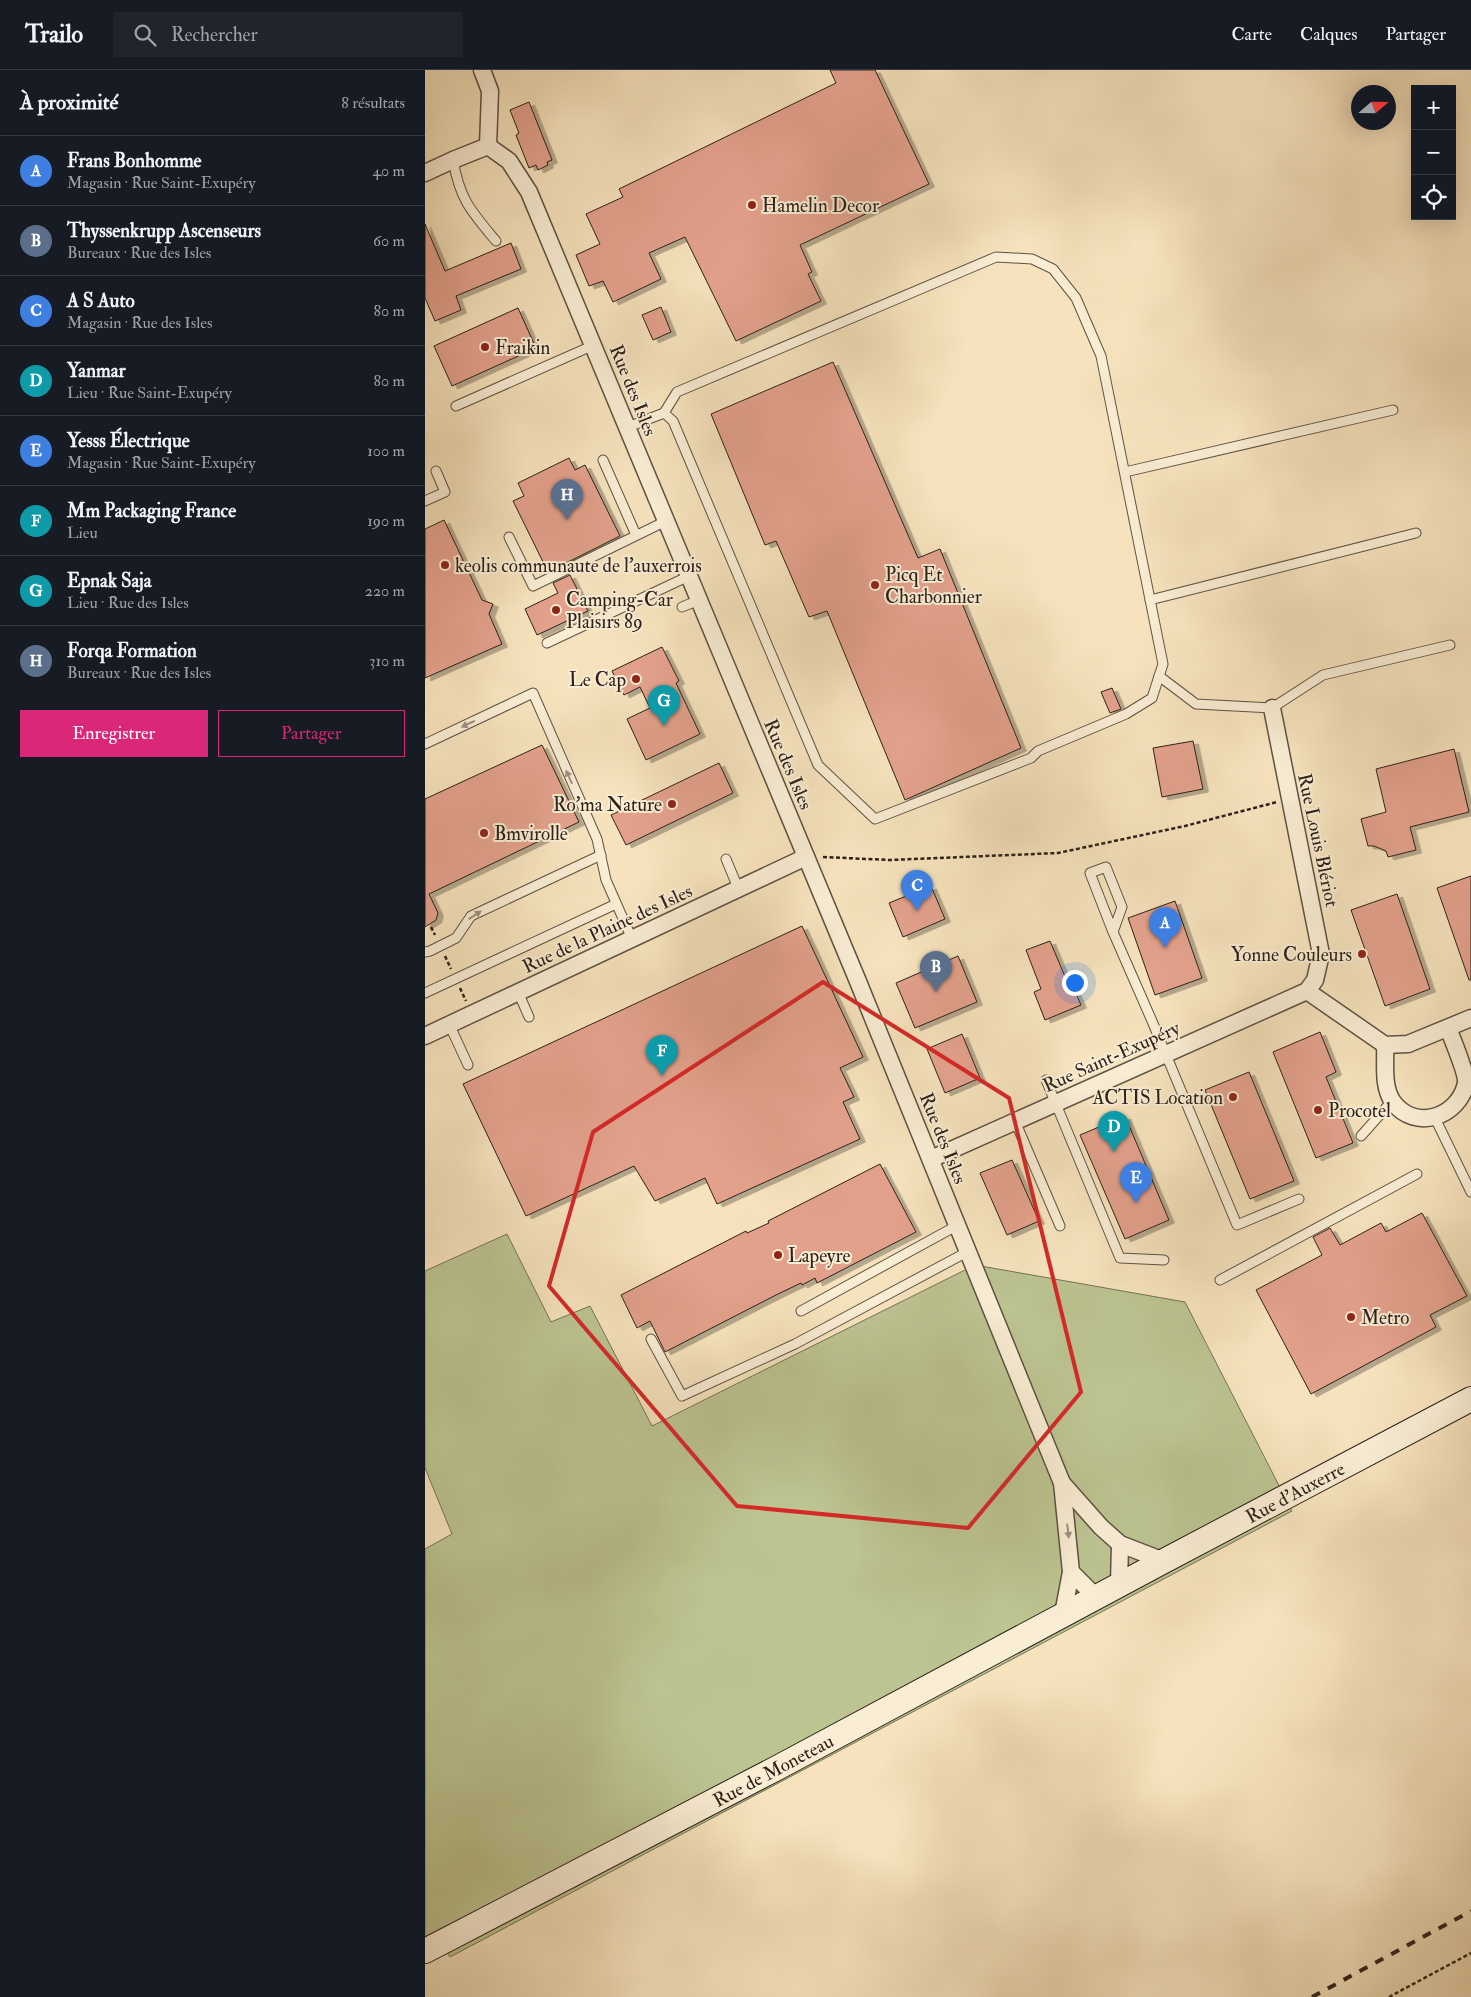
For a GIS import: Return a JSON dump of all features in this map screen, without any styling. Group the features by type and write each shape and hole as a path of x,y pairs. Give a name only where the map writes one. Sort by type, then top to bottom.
{"main road":[{"name":"Rue d'Auxerre","path":"1119,1585 1471,1399"},
{"name":"Rue de Moneteau","path":"425,1951 777,1768 1119,1585"}],"street":[{"path":"425,173 488,146 489,91 482,70"},
{"name":"Rue des Isles","path":"488,146 509,161 529,192 931,1158 1062,1483 1071,1572 1063,1614"},
{"name":"Rue Louis Blériot","path":"1272,708 1321,954 1311,985"},
{"name":"Rue de la Plaine des Isles","path":"425,1036 806,857"},
{"path":"1311,985 1385,1052 1386,1087 1392,1101 1399,1109 1410,1116 1426,1119 1435,1118 1465,1099 1466,1081 1448,1028"},
{"name":"Rue Saint-Exupéry","path":"931,1158 1165,1054 1311,985"},
{"path":"1385,1052 1471,1018"},
{"name":"Rue des Isles","path":"1062,1483 1101,1527 1120,1544 1164,1561"},
{"path":"1119,1585 1120,1544"},
{"path":"1071,1572 1096,1597"}],"lane":[{"path":"453,160 457,182 467,206 496,241"},
{"path":"628,428 663,413 677,392 996,256 1032,259 1053,269 1075,298 1101,356 1163,664 1152,698 1126,714 1038,751 1031,758 875,819 818,765 673,421 663,413"},
{"path":"457,406 594,346"},
{"path":"1125,472 1393,410"},
{"path":"603,460 636,535"},
{"path":"425,501 445,492 435,471"},
{"path":"509,537 533,586 666,521"},
{"path":"1150,600 1416,533"},
{"path":"547,643 689,576"},
{"path":"682,607 699,600"},
{"path":"1159,676 1196,704 1272,708 1323,675 1451,645"},
{"path":"425,744 533,693 597,839 606,880 632,939"},
{"path":"425,952 456,938 471,916 601,855"},
{"path":"726,859 738,888"},
{"path":"1113,932 1123,907 1106,866 1090,873 1113,932 1237,1225 1299,1200"},
{"path":"425,993 616,904"},
{"path":"518,992 529,1017"},
{"path":"449,1024 469,1065"},
{"path":"1046,1080 1120,1258 1164,1260"},
{"path":"1361,1136 1392,1101"},
{"path":"1435,1118 1471,1192"},
{"path":"1015,1121 1060,1226"},
{"path":"1220,1280 1417,1174"},
{"path":"801,1311 959,1226"},
{"path":"651,1339 682,1396 795,1344 969,1251"}],"path":[{"path":"806,857 890,860 1058,853 1185,826 1290,798"},
{"path":"1389,1997 1471,1953"}],"highlighted area":[{"path":"823,982 1009,1098 1081,1392 968,1528 737,1506 549,1286 593,1132"}],"green space":[{"path":"507,1234 551,1322 590,1306 652,1426 975,1265 1185,1302 1292,1511 450,1957 435,1935 425,1940 425,1549 452,1534 425,1468 425,1271"}],"building":[{"name":"Hamelin Decor","path":"830,70 875,70 929,184 800,245 812,272 808,274 821,301 736,341 685,237 649,253 661,279 613,302 603,281 589,286 576,255 600,244 586,214 623,197 619,189 836,83"},
{"path":"529,102 552,160 547,162 548,165 538,170 536,165 529,168 516,135 519,133 510,110"},
{"path":"425,224 445,271 511,243 521,269 456,296 461,310 435,321 425,298"},
{"path":"661,307 671,332 653,340 642,315"},
{"name":"Fraikin","path":"518,308 536,348 452,386 434,346"},
{"name":"Picq Et Charbonnier","path":"833,362 918,558 940,549 1021,748 905,800 827,611 809,617 776,541 765,545 711,414"},
{"path":"569,458 575,470 585,465 620,536 548,572 513,501 524,496 518,483"},
{"name":"keolis communaute de l'auxerrois","path":"444,520 482,600 493,604 489,614 502,644 425,678 425,529"},
{"name":"Camping-Car Plaisirs 89","path":"570,575 588,611 537,635 525,609 558,593 553,583"},
{"path":"662,647 679,681 676,683 700,734 646,760 627,719 650,708 640,687 624,695 612,671"},
{"path":"1112,688 1121,709 1110,713 1101,692"},
{"path":"1193,741 1203,789 1162,797 1153,748"},
{"name":"Bmvirolle","path":"542,745 579,822 429,894 438,913 436,920 425,927 425,799"},
{"path":"1454,749 1469,812 1410,827 1416,850 1388,857 1386,851 1374,846 1368,846 1361,819 1386,812 1376,769"},
{"name":"Ro'ma Nature","path":"719,763 733,793 626,845 611,815"},
{"path":"1471,876 1471,980 1469,980 1437,888"},
{"path":"931,886 945,919 903,937 889,903"},
{"path":"1397,894 1430,989 1385,1006 1351,910"},
{"path":"1175,901 1202,978 1155,995 1128,918"},
{"path":"802,926 863,1057 840,1068 854,1097 843,1102 860,1139 717,1204 705,1178 655,1201 634,1166 526,1216 463,1084"},
{"path":"1050,941 1066,979 1069,978 1081,1005 1045,1020 1034,992 1041,989 1026,950"},
{"path":"958,956 977,1002 915,1028 896,983"},
{"name":"Procotel","path":"1320,1032 1336,1072 1326,1077 1353,1143 1316,1158 1273,1052"},
{"path":"962,1034 980,1078 945,1093 927,1049"},
{"path":"1249,1072 1294,1181 1250,1199 1205,1090"},
{"path":"1125,1116 1169,1220 1125,1239 1080,1135"},
{"path":"1012,1160 1039,1221 1007,1235 980,1173"},
{"name":"Lapeyre","path":"880,1164 916,1232 817,1283 815,1278 802,1285 801,1283 665,1352 650,1321 637,1328 621,1295 746,1231 747,1233 769,1223 768,1221"},
{"name":"Metro","path":"1422,1213 1467,1296 1430,1315 1436,1327 1311,1394 1256,1290 1322,1255 1313,1237 1330,1228 1340,1245 1381,1223 1386,1232"}],"railway":[{"path":"1312,1997 1471,1911"}],"place":[{"name":"Hamelin Decor","path":"752,205"},
{"name":"Fraikin","path":"485,347"},
{"name":"Forqa Formation","path":"567,520"},
{"name":"keolis communaute de l'auxerrois","path":"445,565"},
{"name":"Picq Et Charbonnier","path":"875,585"},
{"name":"Camping-Car Plaisirs 89","path":"556,610"},
{"name":"Le Cap","path":"636,679"},
{"name":"Epnak Saja","path":"664,726"},
{"name":"Ro'ma Nature","path":"672,804"},
{"name":"Bmvirolle","path":"484,833"},
{"name":"A S Auto","path":"917,911"},
{"name":"Frans Bonhomme","path":"1165,948"},
{"name":"Yonne Couleurs","path":"1362,954"},
{"name":"Thyssenkrupp Ascenseurs","path":"936,992"},
{"name":"Mm Packaging France","path":"662,1076"},
{"name":"ACTIS Location","path":"1233,1097"},
{"name":"Procotel","path":"1318,1110"},
{"name":"Yanmar","path":"1114,1152"},
{"name":"Yesss Électrique","path":"1136,1203"},
{"name":"Lapeyre","path":"778,1255"},
{"name":"Metro","path":"1351,1317"}]}
